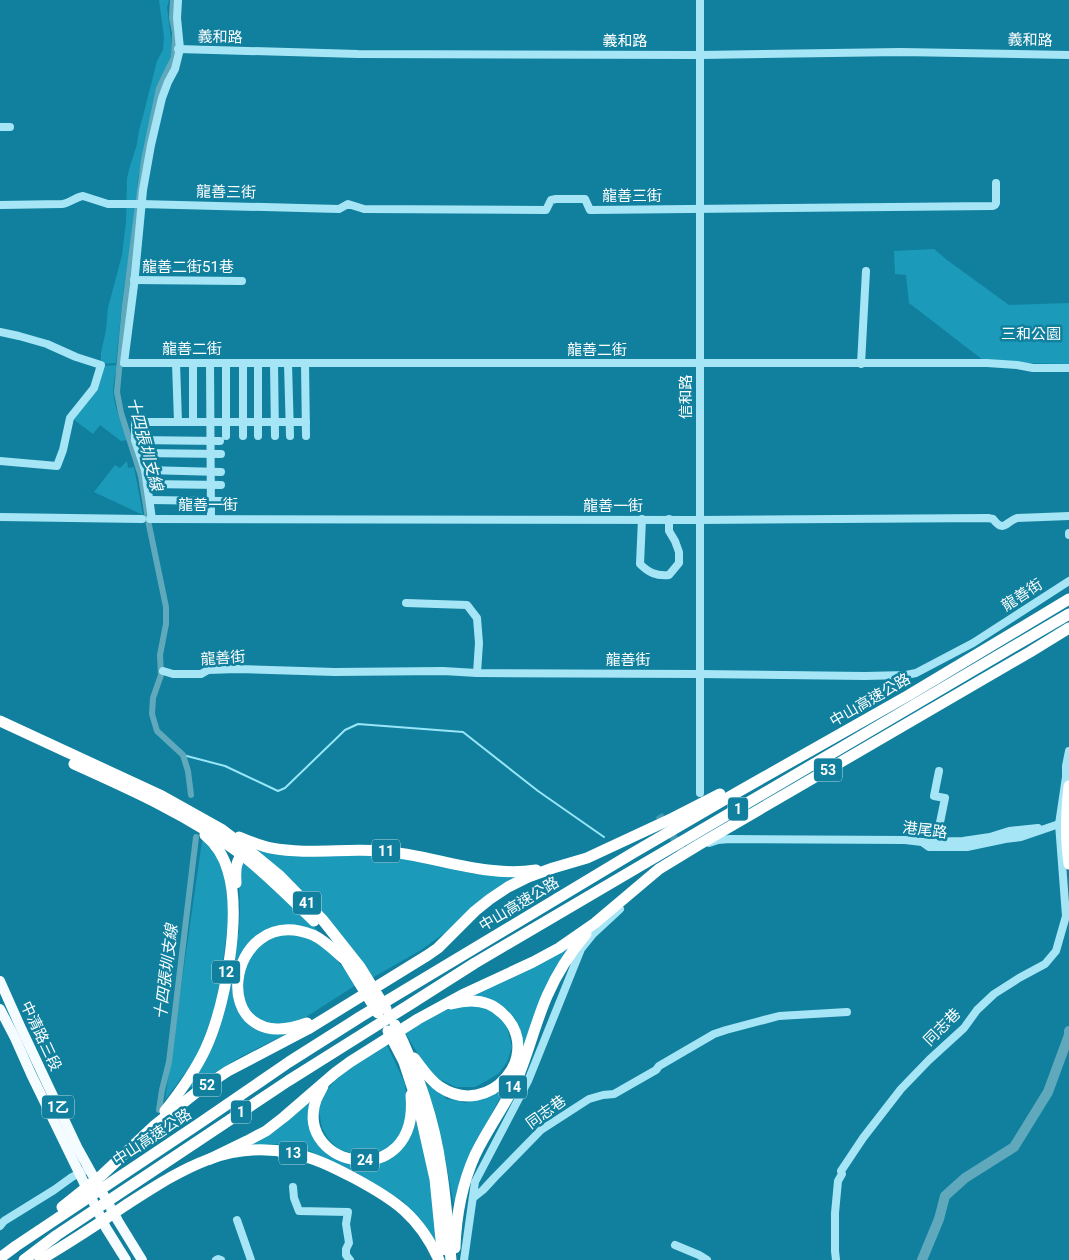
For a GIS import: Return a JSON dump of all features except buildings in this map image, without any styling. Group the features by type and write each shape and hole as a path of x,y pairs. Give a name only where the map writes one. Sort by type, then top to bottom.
{"highway":[{"name":"中山高速公路","path":"105,1180 200,1123 289,1062 401,992 641,848 909,695 1069,599"},
{"name":"中山高速公路","path":"24,1260 57,1235 288,1080 475,963 1069,614"},
{"name":"53","path":"595,923 659,869 1069,628"},
{"path":"0,721 141,785 221,829 319,926 346,961 388,1030 404,1062 420,1108 435,1179 444,1260"},
{"path":"0,730 125,787 244,851"},
{"path":"346,961 328,945 313,936 292,930 281,930 255,943 245,958 240,971 237,990 239,1002 244,1012 252,1021 273,1029 296,1027 328,1016 438,948 476,910 508,887 553,868 587,858 673,818 845,731"},
{"path":"1068,780 1066,824 1069,864"},
{"name":"12","path":"155,1125 193,1072 204,1050 220,1006 229,957 233,917 231,885 223,859 213,843 185,818"},
{"name":"11","path":"221,829 251,842 284,850 382,851 409,854 476,869 505,872 526,872 553,868"},
{"path":"229,957 237,915 236,865 244,851"},
{"name":"41","path":"244,851 280,876 327,926 360,967 394,1023 405,1046"},
{"path":"210,1159 266,1131 284,1118 335,1073 418,1019 492,980 559,948 595,923"},
{"name":"14","path":"453,1260 463,1189 475,1156 515,1083 540,1014 557,975 573,950 595,923"},
{"path":"405,1046 428,1076 439,1086 457,1095 479,1095 496,1088 503,1082 514,1065 518,1051 514,1027 508,1018 490,1004 474,1001 458,1002 438,1008"},
{"name":"52","path":"105,1180 155,1125 202,1088 228,1071 328,1016"},
{"path":"405,1046 428,1107 441,1166 453,1260"},
{"name":"24","path":"335,1073 323,1086 316,1099 314,1114 318,1134 322,1142 330,1150 346,1158 360,1161 373,1160 385,1156 393,1150 406,1136 410,1126 412,1114 411,1097 404,1062"},
{"name":"13","path":"40,1260 191,1166 231,1153 269,1150 290,1153 329,1165 380,1193 406,1211 417,1223 439,1260"},
{"path":"0,1258 75,1197 105,1180"}],"main road":[{"name":"中清路三段","path":"0,981 77,1147 106,1228 126,1260"},
{"name":"中清路三段","path":"0,1009 31,1074 84,1171 142,1260"}],"street":[{"name":"義和路","path":"141,204 162,98 175,70 179,49 178,0"},
{"name":"信和路","path":"700,0 700,793"},
{"name":"義和路","path":"179,49 368,54 700,55 901,52 1069,55"},
{"path":"0,126 10,127"},
{"name":"龍善三街","path":"141,204 339,209 348,204 364,209 546,210 551,200 585,199 590,210 993,206 996,203 996,183"},
{"path":"0,205 66,204 83,196 108,204 141,204"},
{"name":"龍善二街51巷","path":"124,363 141,204"},
{"path":"861,364 866,271"},
{"name":"龍善二街51巷","path":"134,280 242,281"},
{"path":"0,332 47,344 76,357 101,365 94,388 70,418 63,450 57,466 0,461"},
{"name":"龍善二街","path":"124,363 987,363 1033,368 1069,368"},
{"path":"176,363 178,422"},
{"path":"193,363 193,422"},
{"path":"210,363 211,518"},
{"path":"135,440 211,440 223,438 226,422 226,363"},
{"path":"243,363 243,436"},
{"path":"258,363 258,436"},
{"path":"274,363 275,436"},
{"path":"288,363 290,436"},
{"path":"305,363 306,436"},
{"path":"221,501 150,500 145,470 135,440 135,422 306,422"},
{"path":"140,453 220,454"},
{"path":"145,470 221,472"},
{"path":"147,484 221,485"},
{"name":"龍善一街","path":"150,500 151,519 699,520 988,518 993,519 1002,526 1017,518 1069,516"},
{"path":"0,517 142,519"},
{"path":"642,519 640,564 657,576 669,575 679,563 675,541 669,531 669,520"},
{"name":"龍善街","path":"163,671 173,674 200,674 208,670 238,669 335,672 443,671 477,673 906,675 916,673 973,643 1069,581"},
{"path":"406,603 467,605 477,618 480,643 477,673"},
{"path":"922,842 963,841 1009,831 1059,824 1065,805 1068,780 1066,766 1069,752"},
{"path":"936,842 945,798 934,796 939,771"},
{"name":"港尾路","path":"686,857 710,842 724,840 896,840 922,842 929,847 967,847 1021,837 1059,824"},
{"name":"同志巷","path":"836,1260 834,1250 838,1180 842,1174 841,1171 863,1138 901,1090 929,1060 964,1028 977,1010 994,994 1045,964 1056,951 1068,916 1059,824"},
{"name":"同志巷","path":"464,1260 475,1182 528,1081 581,949 593,934 624,904 657,877 686,857"},
{"name":"同志巷","path":"473,1198 541,1130 589,1099 614,1094 714,1034 779,1016 847,1012"},
{"path":"0,1226 4,1221 84,1171"},
{"path":"294,1187 294,1198 299,1211 348,1212 346,1224 349,1242 346,1255 350,1260"},
{"path":"238,1220 251,1260"},
{"path":"675,1245 707,1260"},
{"path":"216,1260 221,1260"}],"green space":[{"path":"159,0 169,0 167,7 171,56 155,94 138,178 135,217 123,294 116,363 101,364 108,308 122,255 126,222 127,179 157,61 163,50 164,37"},
{"name":"三和公園","path":"934,249 1009,305 1069,303 1069,364 983,360 909,303 906,275 895,274 894,251"},
{"path":"117,365 114,398 128,440 121,441 100,425 93,434 73,419 102,366"},
{"path":"127,461 128,468 134,467 143,515 94,492 115,465 120,468"},
{"path":"204,838 221,859 230,908 218,999 197,1057 165,1100 202,841"},
{"path":"251,845 313,856 391,856 475,874 517,877 486,895 446,932 421,950 372,978"},
{"path":"243,860 313,925 321,935 279,930 243,955 238,1007 277,1033 288,1033 242,1056 190,1088 188,1085 231,961 239,932 239,885"},
{"path":"276,935 303,935 318,942 326,948 356,985 295,1024 256,1022 240,1000 245,962 259,943"},
{"path":"573,942 523,1051 519,1033 508,1010 486,998 467,995"},
{"path":"467,1003 492,1010 506,1024 512,1047 507,1062 499,1073 475,1087 456,1087 431,1075 404,1031 429,1014"},
{"path":"386,1043 405,1084 407,1101 405,1125 395,1145 376,1153 360,1155 340,1150 329,1140 322,1128 319,1111 323,1095 349,1064"},
{"path":"424,1083 443,1094 446,1099 466,1103 498,1089 497,1094 503,1092 469,1157 454,1205 442,1142"},
{"path":"311,1101 326,1151 374,1163 396,1154 410,1137 414,1112 433,1192 436,1246 430,1234 403,1201 344,1168 310,1151 276,1144 250,1146 249,1143"}],"waterway":[{"name":"十四張圳支線","path":"173,0 174,57 159,88 144,160 125,305 117,392 121,413 141,476 166,607 166,624 160,655 161,675 153,698 152,714 157,731 183,755 188,771 191,795"},
{"path":"183,755 225,766 278,791 285,788 345,730 358,724 463,732 538,791 604,837"},
{"name":"十四張圳支線","path":"159,1110 169,1062 196,837"},
{"path":"922,1260 939,1219 945,1196 965,1178 1014,1147 1048,1092 1069,1031"}],"tunnel":[{"path":"659,815 686,857"}]}
